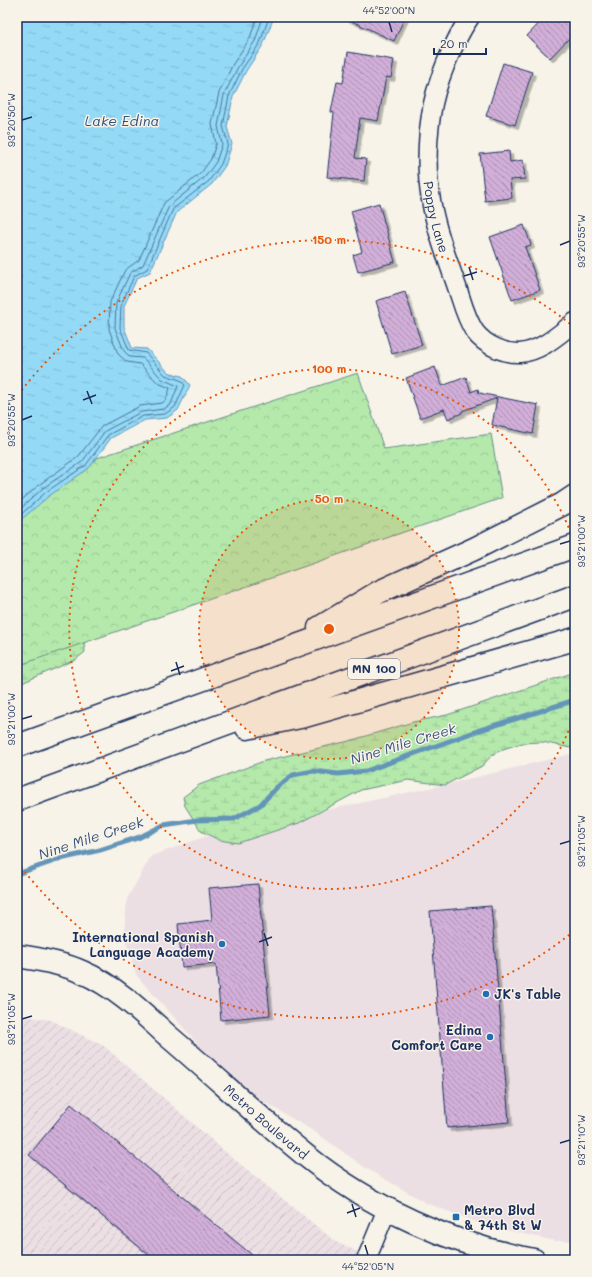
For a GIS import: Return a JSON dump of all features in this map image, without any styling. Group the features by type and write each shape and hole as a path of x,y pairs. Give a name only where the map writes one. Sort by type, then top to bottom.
{"main road":[{"path":"277,653 379,592 474,549 563,504 575,496"},
{"path":"17,746 575,546"},
{"name":"MN 100","path":"17,800 575,596"},
{"path":"174,743 305,716 575,639"},
{"name":"Metro Boulevard","path":"17,956 42,959 83,972 120,993 305,1155 353,1189 387,1209 460,1241 534,1260"}],"street":[{"name":"Poppy Lane","path":"470,17 460,32 443,72 431,114 428,157 431,199 441,242 466,316 475,331 487,344 503,350 520,353 537,349 575,322"},
{"path":"366,1260 387,1209"}],"shaded area":[{"path":"575,753 575,1241 555,1241 487,1226 426,1203 364,1167 318,1134 256,1097 225,1074 136,975 124,934 127,899 151,856 210,835 448,784"},
{"path":"17,1015 51,1020 104,1046 229,1155 336,1242 376,1260 17,1260"}],"green space":[{"path":"358,373 384,449 491,434 502,498 17,666 17,484"},
{"path":"17,620 82,623 85,652 75,660 17,685"},
{"path":"575,672 575,749 542,742 522,743 503,749 492,755 482,766 445,785 408,780 361,790 299,823 238,843 219,840 201,831 185,806 183,797 199,785 264,761 349,741 413,722 447,715"}],"water":[{"name":"Lake Edina","path":"17,17 274,17 263,45 246,71 233,97 227,127 232,144 225,166 212,184 177,212 150,272 137,278 124,306 124,327 132,348 147,349 168,372 182,376 190,385 178,410 167,418 145,420 111,438 89,468 49,496 17,523"}],"building":[{"path":"343,17 405,17 394,41"},
{"path":"545,17 575,17 575,32 550,58 527,36"},
{"path":"348,52 394,60 391,78 386,77 378,121 360,118 355,158 366,159 364,181 327,177 334,113 331,112 337,82 343,83"},
{"path":"503,63 532,72 515,125 486,116"},
{"path":"509,151 510,162 523,160 525,179 510,180 512,198 485,201 480,154"},
{"path":"379,203 395,262 358,272 353,255 362,252 351,211"},
{"path":"524,225 531,245 525,247 540,290 512,300 490,237"},
{"path":"405,292 422,345 392,354 376,301"},
{"path":"435,367 442,386 466,377 471,392 478,389 479,393 538,405 533,434 492,425 497,398 462,411 462,413 448,419 444,409 420,418 406,378"},
{"name":"International Spanish Language Academy","path":"258,884 270,1015 221,1020 216,964 182,967 178,924 212,920 209,888"},
{"path":"491,906 509,1122 447,1128 430,911"},
{"path":"71,1104 258,1260 155,1260 29,1155"}],"waterway":[{"name":"Nine Mile Creek","path":"17,874 60,859 100,850 140,837 164,825 197,820 234,819 260,805 277,787 293,775 313,771 338,774 366,771 477,731 575,700"}],"place":[{"name":"International Spanish Language Academy","path":"222,944"},
{"name":"JK's Table","path":"486,994"},
{"name":"Edina Comfort Care","path":"490,1037"},
{"name":"Metro Blvd & 74th St W","path":"456,1217"}]}
